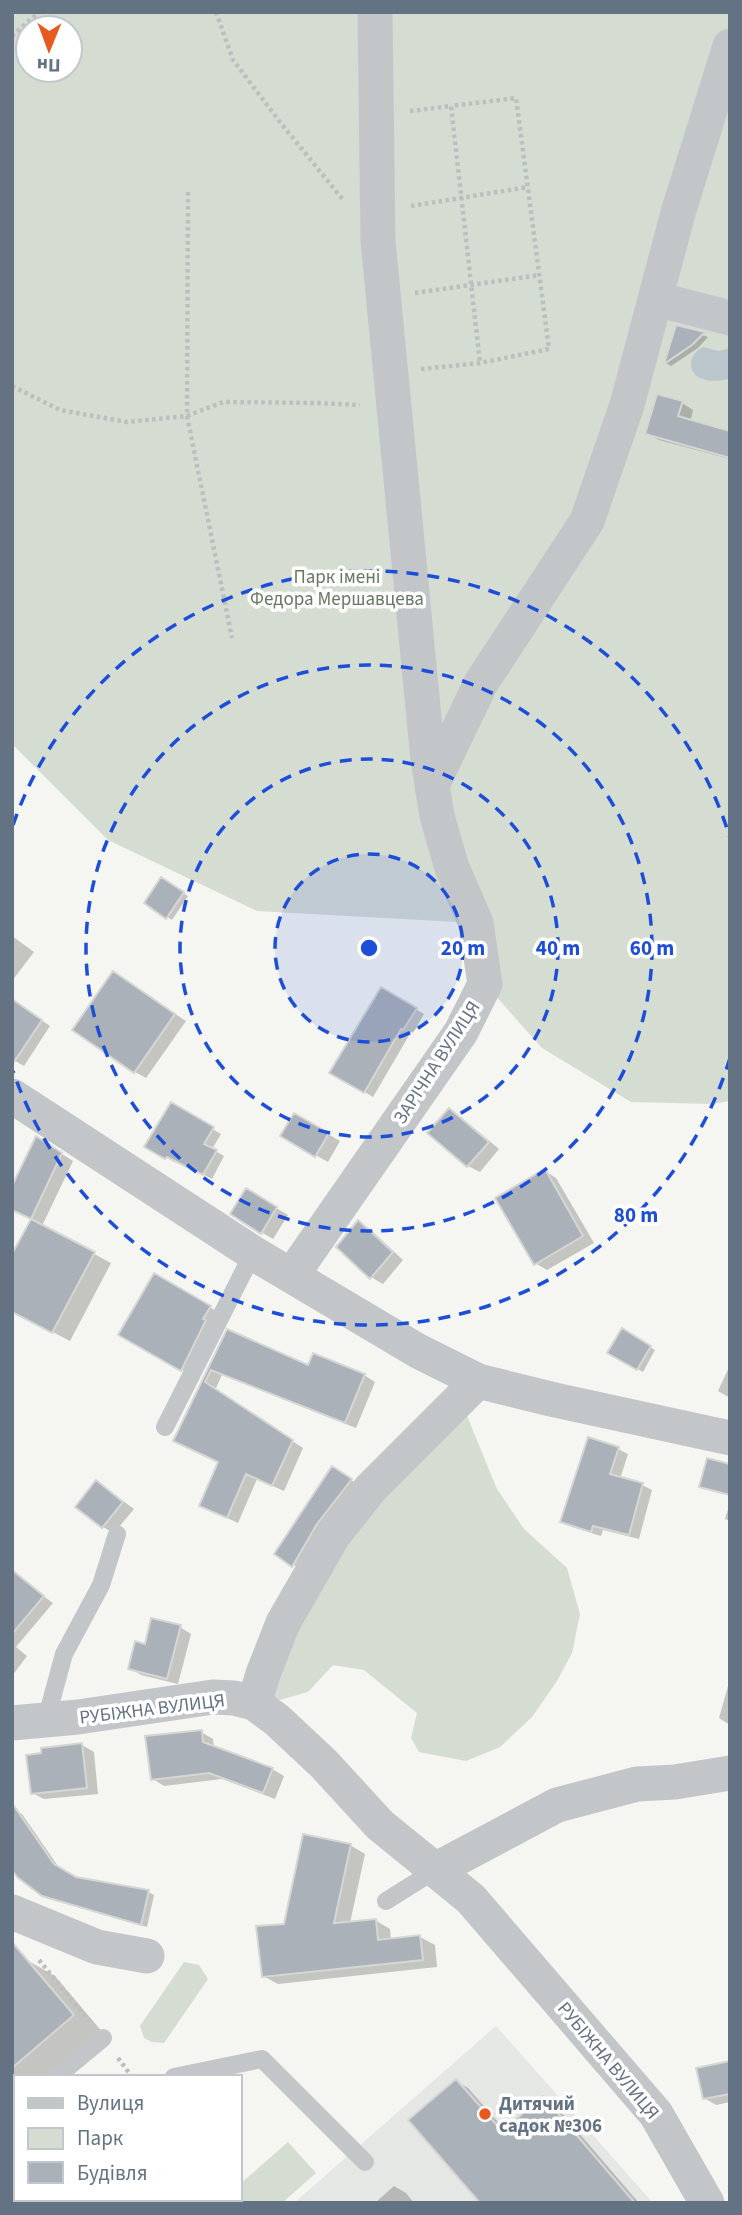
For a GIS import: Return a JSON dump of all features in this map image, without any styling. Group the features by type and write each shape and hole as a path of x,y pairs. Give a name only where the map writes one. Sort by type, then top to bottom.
{"street":[{"name":"ЗАРІЧНА ВУЛИЦЯ","path":"292,1275 461,1032 485,984 476,923 453,868 437,816 432,785 383,298 361,207 376,115 375,12"},
{"path":"432,785 481,684 587,521 627,405 678,213 730,46"},
{"path":"656,299 730,318"},
{"path":"12,1096 253,1253 418,1351 478,1381 730,1438"},
{"path":"254,1703 262,1674 283,1623 333,1536 370,1489 478,1381"},
{"name":"РУБІЖНА ВУЛИЦЯ","path":"29,1721 213,1697 254,1703 277,1720 324,1764 380,1825 471,1899 656,2114 707,2203"},
{"path":"437,1869 557,1805 637,1784 676,1782 730,1773"},
{"path":"12,1912 97,1947 147,1956"}],"lane":[{"path":"165,1427 253,1253"},
{"path":"29,1721 101,1585 117,1534"},
{"path":"386,1901 437,1869"},
{"path":"58,2075 103,2038"},
{"path":"184,2075 262,2059 365,2162"}],"path":[{"path":"12,36 38,12"},
{"path":"216,12 233,60 280,122 361,207 461,198 528,187"},
{"path":"12,386 60,410 127,422 187,416 223,402 316,403 391,392 418,369 480,363 549,349 516,98 376,115"},
{"path":"451,106 480,363"},
{"path":"188,192 187,416 232,638"},
{"path":"383,298 539,275"},
{"path":"35,1955 131,2075"}],"shaded area":[{"path":"703,347 719,351 730,348 730,379 709,381 695,374 691,360"},
{"name":"Дитячий садок №306","path":"496,2026 653,2203 294,2203"}],"green space":[{"name":"Парк імені Федора Мершавцева","path":"12,12 730,12 730,1101 712,1104 631,1102 542,1048 485,984 476,923 257,911 108,840 12,744"},
{"path":"460,1399 497,1489 524,1529 567,1568 580,1614 572,1653 557,1681 532,1717 500,1747 466,1761 419,1752 411,1738 417,1713 364,1670 333,1665 308,1692 280,1700 265,1694 283,1623"},
{"path":"184,1962 199,1965 208,1979 164,2043 152,2042 144,2038 140,2026"},
{"path":"288,2142 316,2173 282,2203 221,2203 242,2201 242,2182"}],"building":[{"path":"676,325 705,332 692,345 664,364"},
{"path":"657,394 683,401 678,416 730,431 730,458 645,434"},
{"path":"161,877 184,892 166,919 144,903"},
{"path":"113,971 175,1014 134,1073 72,1030"},
{"path":"381,987 417,1008 403,1030 401,1029 364,1093 329,1073"},
{"path":"12,999 42,1020 12,1065"},
{"path":"171,1102 214,1127 204,1144 217,1150 203,1175 144,1147"},
{"path":"449,1108 489,1142 467,1167 427,1133"},
{"path":"294,1113 329,1133 315,1157 280,1136"},
{"path":"36,1136 62,1153 31,1219 12,1210 12,1186"},
{"path":"545,1169 583,1236 534,1265 495,1198"},
{"path":"246,1188 277,1207 261,1234 230,1214"},
{"path":"31,1219 95,1252 52,1333 12,1312 12,1254"},
{"path":"358,1220 393,1252 370,1279 336,1247"},
{"path":"154,1273 211,1306 181,1371 118,1335"},
{"path":"622,1328 651,1346 637,1370 607,1353"},
{"path":"227,1329 308,1365 313,1353 365,1374 345,1423 211,1370 205,1382 293,1440 272,1486 246,1474 227,1518 199,1506 218,1462 173,1441"},
{"path":"588,1437 619,1447 610,1474 643,1483 629,1535 593,1526 591,1532 560,1522"},
{"path":"707,1458 730,1464 730,1495 699,1487"},
{"path":"332,1466 352,1479 317,1524 292,1567 274,1554"},
{"path":"96,1480 123,1502 102,1528 75,1507"},
{"path":"12,1570 44,1596 12,1634"},
{"path":"151,1618 181,1625 167,1679 128,1669 135,1641 145,1644"},
{"path":"202,1730 203,1742 273,1768 263,1793 209,1773 151,1780 145,1736"},
{"path":"82,1743 87,1788 31,1794 26,1755 41,1753 41,1748"},
{"path":"12,1803 54,1864 76,1877 149,1890 141,1925 42,1896 17,1877 12,1870"},
{"path":"303,1834 351,1844 334,1923 376,1919 378,1940 420,1935 423,1960 262,1977 256,1926 284,1924"},
{"path":"12,1942 74,2015 12,2068"},
{"path":"730,2061 730,2094 703,2099 696,2068"},
{"path":"456,2079 502,2131 543,2096 635,2203 480,2203 408,2120"}],"place":[{"name":"Дитячий садок №306","path":"485,2114"}]}
